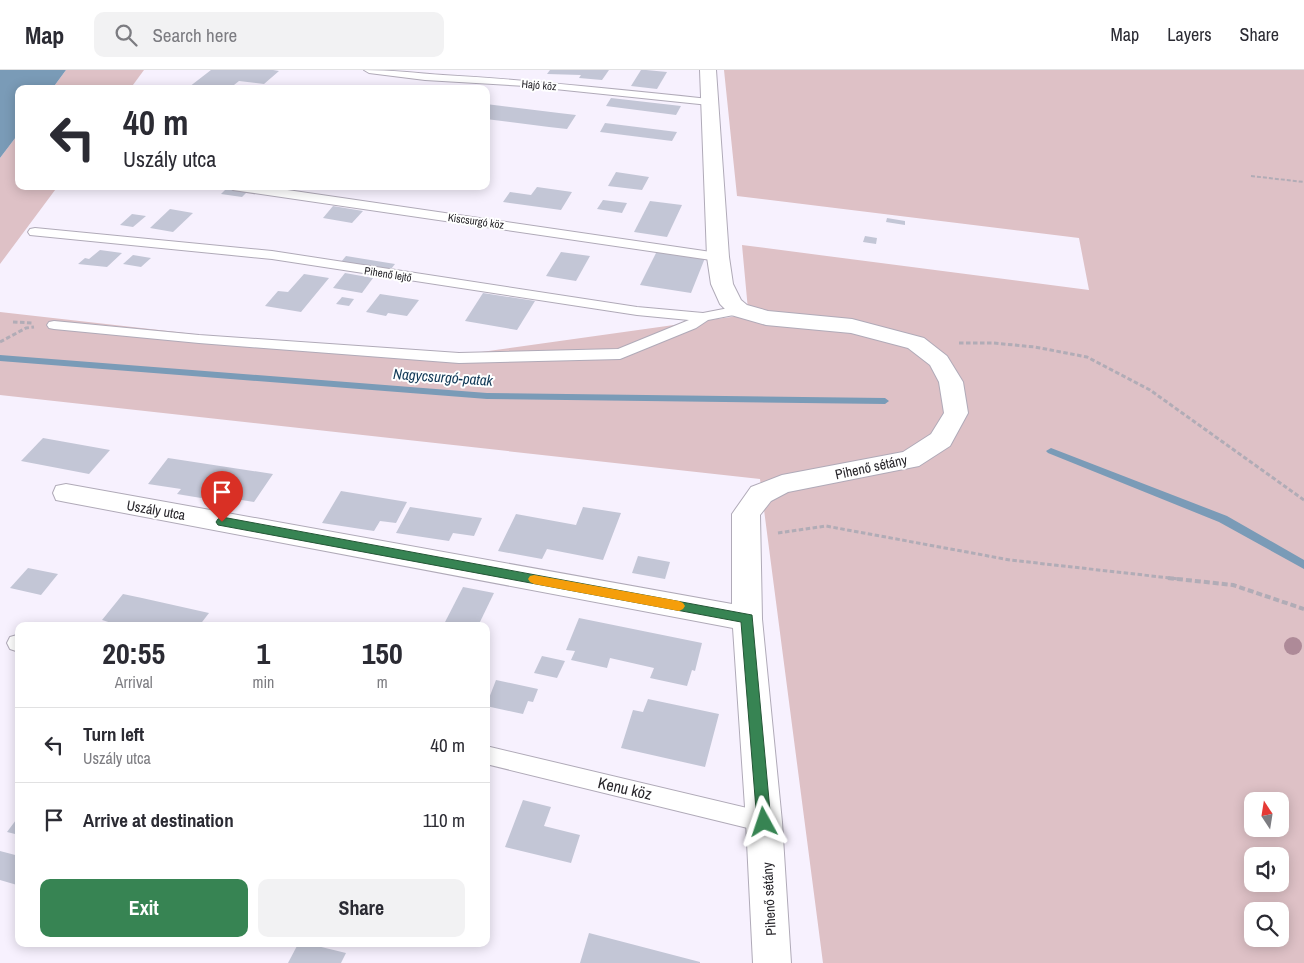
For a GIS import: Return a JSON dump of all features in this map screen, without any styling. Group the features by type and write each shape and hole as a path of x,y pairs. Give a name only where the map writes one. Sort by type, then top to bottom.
{"street":[{"path":"708,70 718,257 722,284 731,304 739,310"},
{"name":"Pihenő sétány","path":"739,310 766,318 852,326 916,343 939,361 950,382 956,413 941,440 910,460 782,484 760,494 746,514 747,619 764,822 772,963"},
{"name":"Uszály utca","path":"66,493 747,619"}],"lane":[{"name":"Hajó köz","path":"369,70 425,77 526,83 709,102"},
{"name":"Kiscsurgó köz","path":"260,190 718,257"},
{"name":"Pihenő lejtő","path":"35,232 272,255 638,311 703,317 739,310"},
{"path":"54,325 199,339 459,358 620,354 691,326 703,317"},
{"name":"Kenu köz","path":"490,756 764,822"}],"path":[{"path":"1251,176 1304,182"},
{"path":"0,342 26,328"},
{"path":"916,343 994,343 1035,347 1087,357 1150,390 1304,500"},
{"path":"745,538 826,526 1010,560 1233,586 1304,609"}],"shaded area":[{"path":"66,70 144,70 133,85 55,85"},
{"path":"724,70 1304,70 1304,963 823,963 760,479 0,395 0,312 424,360 738,316 748,310 742,245 1089,290 1079,238 737,196"},
{"path":"15,138 15,190 55,190 0,264 0,158"}],"water":[{"path":"0,70 66,70 55,85 15,85 15,138 0,158"}],"building":[{"path":"211,70 279,71 264,84 239,81 234,85 192,85"},
{"path":"550,70 609,70 602,80 579,78 581,75 547,74"},
{"path":"641,70 667,72 657,89 631,86"},
{"path":"611,98 681,106 676,115 606,106"},
{"path":"490,104 576,115 567,129 490,120"},
{"path":"605,123 677,132 672,141 600,132"},
{"path":"616,172 649,177 642,190 608,186"},
{"path":"537,187 572,192 561,210 503,202 510,192 531,195"},
{"path":"225,190 247,192 242,197 221,194"},
{"path":"603,200 627,203 622,213 597,209"},
{"path":"650,201 682,205 667,237 634,232"},
{"path":"333,206 363,211 352,223 323,218"},
{"path":"170,209 193,213 173,232 150,228"},
{"path":"132,214 146,216 133,227 120,225"},
{"path":"887,218 905,221 905,225 886,222"},
{"path":"865,236 877,238 876,244 863,242"},
{"path":"100,250 122,253 107,267 78,264 85,258 89,259"},
{"path":"657,251 705,258 691,293 640,285"},
{"path":"561,252 590,256 576,281 546,276"},
{"path":"133,255 151,258 141,267 123,264"},
{"path":"346,256 395,264 391,269 341,262"},
{"path":"345,273 373,278 362,293 333,288"},
{"path":"304,274 329,278 301,312 265,306 278,291 288,292"},
{"path":"483,293 535,301 517,330 465,321"},
{"path":"380,294 419,300 407,316 388,313 386,316 366,312"},
{"path":"342,297 354,299 349,306 336,304"},
{"path":"43,438 110,450 89,474 21,461"},
{"path":"168,458 273,474 254,502 217,496 213,500 177,494 181,489 148,484"},
{"path":"341,491 407,502 396,523 380,521 374,531 322,523"},
{"path":"410,507 482,518 474,536 453,533 449,541 396,533"},
{"path":"583,507 621,513 603,560 547,549 542,559 498,551 516,514 576,525"},
{"path":"638,556 670,562 665,579 632,573"},
{"path":"28,568 58,574 41,595 10,588"},
{"path":"463,587 494,593 480,622 445,622"},
{"path":"123,594 209,613 202,622 108,622 102,620"},
{"path":"579,618 702,643 695,671 692,670 687,686 650,678 654,668 610,658 607,668 571,660 575,651 566,650"},
{"path":"542,656 565,661 557,678 534,673"},
{"path":"496,680 538,689 533,702 528,701 523,714 490,707 490,696"},
{"path":"648,699 719,714 705,767 621,748 633,710 643,712"},
{"path":"523,800 551,807 544,826 580,835 571,863 505,847"},
{"path":"15,821 15,834 7,832"},
{"path":"0,851 15,855 15,884 0,880"},
{"path":"589,933 700,962 700,963 580,963"},
{"path":"296,947 321,947 346,953 341,963 288,963"}],"waterway":[{"name":"Nagycsurgó-patak","path":"0,358 487,396 885,401"},
{"path":"1051,451 1223,519 1304,565"}],"slow traffic":[{"path":"534,579 679,606"}],"route":[{"path":"222,522 747,619 764,822"}]}
